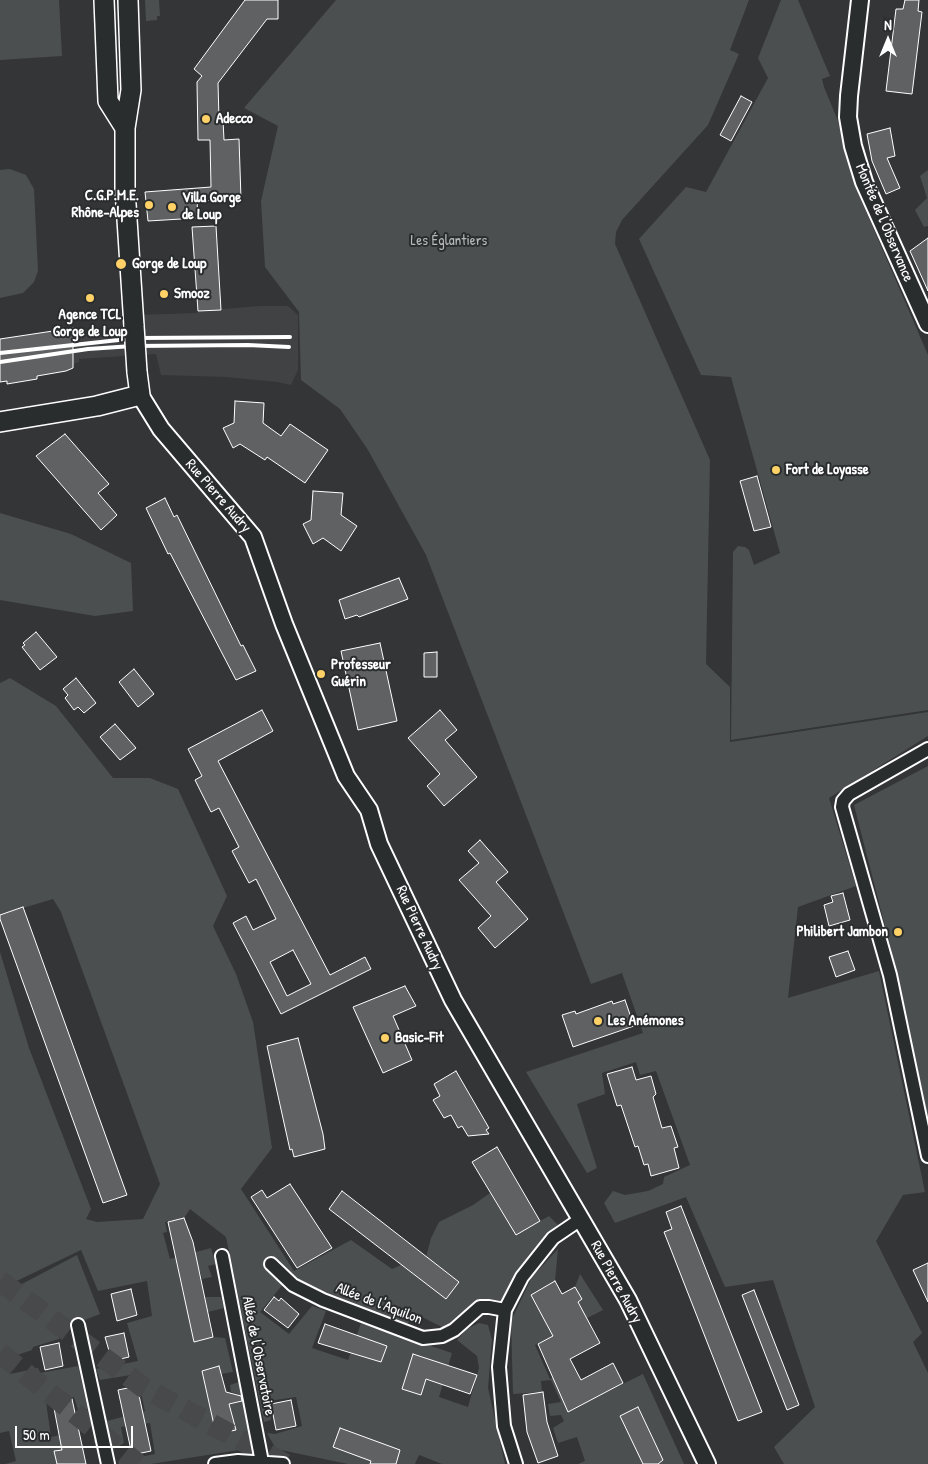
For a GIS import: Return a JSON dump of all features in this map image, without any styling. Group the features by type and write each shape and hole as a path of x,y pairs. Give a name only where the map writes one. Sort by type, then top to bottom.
{"main road":[{"path":"104,0 108,101 125,128"},
{"path":"0,422 97,406 140,395 126,189 125,128 131,90 128,0"}],"street":[{"name":"Montée de l'Observance","path":"860,0 849,96 848,117 853,146 864,182 928,324"},
{"name":"Rue Pierre Audry","path":"140,395 160,430 253,537 284,624 346,776 369,810 378,844 453,1000 628,1300 707,1464"},
{"path":"928,749 849,794 842,807 890,975 928,1156"},
{"path":"516,1464 504,1426 499,1367 505,1310 522,1277 553,1238 581,1219"},
{"name":"Allée de l'Observatoire","path":"222,1256 262,1462"},
{"name":"Allée de l'Aquilon","path":"272,1264 293,1285 322,1300 424,1338 442,1336 454,1330 480,1308 489,1307 505,1310"},
{"path":"78,1325 108,1464"},
{"path":"215,1464 262,1462 283,1464"}],"shaded area":[{"path":"260,306 288,306 298,315 298,370 291,385 226,377 161,375 156,354 79,359 79,362 74,364 72,368 50,374 64,332 119,328 119,330 135,330 135,315 197,313 198,311"}],"green space":[{"path":"0,0 59,0 62,56 0,60"},
{"path":"145,0 159,0 160,16 157,16 157,20 146,21"},
{"name":"Les Églantiers","path":"336,0 749,0 730,50 739,54 708,125 622,220 616,232 615,244 710,460 706,664 730,687 730,742 928,712 928,736 829,798 856,886 798,907 788,998 879,971 925,1192 903,1195 876,1241 922,1333 913,1342 928,1373 928,1464 784,1464 774,1447 815,1407 773,1280 725,1287 686,1197 615,1223 604,1203 613,1191 625,1195 648,1191 663,1184 664,1177 690,1165 656,1071 640,1075 636,1062 602,1073 605,1094 577,1104 597,1168 587,1173 526,1072 643,1033 622,973 591,984 426,555 368,450 340,409 301,380 299,312 265,267 261,201 278,126 244,108"},
{"path":"781,0 798,0 830,76 822,79 838,121 856,188 928,355 928,710 731,740 733,552 738,546 745,547 749,550 754,565 780,553 731,377 701,375 639,239 686,187 706,192 768,78 758,58"},
{"path":"10,169 26,175 34,189 38,271 34,282 23,293 0,298 0,170"},
{"path":"928,170 928,226 924,227 915,210 927,198 920,176"},
{"path":"0,513 71,534 131,563 133,611 95,616 0,600"},
{"path":"10,678 56,706 113,778 150,778 178,789 227,896 213,926 236,974 253,1022 272,1148 241,1189 294,1271 351,1240 392,1269 401,1265 446,1299 459,1282 426,1257 431,1238 439,1222 473,1205 490,1193 516,1235 549,1216 558,1225 525,1261 502,1304 484,1302 468,1308 451,1328 442,1327 414,1313 406,1326 327,1298 289,1277 260,1312 289,1334 312,1306 326,1311 312,1348 348,1360 361,1323 452,1353 439,1397 468,1407 479,1368 477,1356 457,1340 467,1329 479,1323 488,1325 492,1340 488,1388 505,1464 442,1464 419,1455 415,1464 348,1464 276,1449 267,1433 275,1434 302,1426 296,1397 269,1401 271,1420 264,1422 226,1237 190,1209 184,1218 165,1222 167,1232 163,1233 170,1259 211,1248 216,1264 208,1266 212,1277 202,1279 200,1271 179,1276 185,1301 205,1297 221,1297 224,1308 188,1317 194,1341 213,1337 225,1338 233,1372 221,1374 219,1366 202,1371 216,1434 235,1430 229,1404 239,1402 237,1394 231,1392 230,1385 239,1382 252,1443 245,1449 151,1464 119,1464 118,1462 124,1460 155,1454 150,1423 121,1427 124,1443 112,1450 107,1421 145,1411 137,1374 100,1380 96,1369 138,1361 127,1323 152,1316 147,1281 98,1291 81,1250 0,1289 0,952 29,1048 91,1209 86,1219 97,1222 143,1219 160,1184 61,912 53,899 0,915 0,683"},
{"path":"928,766 928,1119 898,977 854,805"},
{"path":"558,1249 555,1281 568,1307 582,1299 575,1287 580,1274 603,1310 558,1333 548,1342 547,1339 535,1345 550,1379 569,1369 586,1402 643,1374 684,1464 578,1464 585,1461 577,1437 558,1443 553,1428 564,1421 561,1415 550,1416 548,1404 561,1402 551,1380 541,1381 542,1392 513,1394 511,1321 532,1277"},
{"path":"77,1255 100,1314 59,1330 59,1339 33,1347 32,1350 17,1355 7,1362 10,1374 38,1368 40,1373 78,1366 88,1409 79,1413 74,1397 46,1402 51,1437 78,1431 81,1438 61,1443 62,1450 54,1451 57,1464 5,1464 16,1461 9,1431 0,1433 0,1292 3,1294"}],"building":[{"path":"245,0 278,0 278,19 267,19 218,83 219,119 223,120 224,140 239,139 241,199 197,201 198,218 148,221 145,192 211,187 210,140 198,140 197,82 202,76 194,69"},
{"path":"905,0 919,0 918,11 922,12 912,94 886,91 896,9 903,9"},
{"path":"741,96 752,102 731,141 720,135"},
{"path":"890,128 895,156 887,158 900,188 886,194 872,161 867,134"},
{"path":"216,226 221,310 198,311 192,227"},
{"path":"928,238 928,291 910,251"},
{"path":"73,328 73,368 37,376 37,379 7,384 7,381 0,382 0,339"},
{"path":"235,401 264,403 263,423 281,436 290,424 328,450 305,483 267,457 265,460 240,444 233,448 223,428 234,423"},
{"path":"65,434 109,484 98,493 117,515 101,530 36,456"},
{"path":"757,476 771,527 754,531 740,481"},
{"path":"313,491 343,493 341,515 357,526 341,551 323,538 313,544 303,524 311,520"},
{"path":"165,498 174,517 177,515 241,646 243,645 256,671 236,680 170,553 168,554 146,508"},
{"path":"399,578 408,599 359,617 357,615 345,619 339,600"},
{"path":"36,632 57,657 40,670 22,647 25,645 23,643"},
{"path":"380,643 397,721 358,730 341,651"},
{"path":"437,652 437,677 424,677 424,653"},
{"path":"134,669 154,694 138,707 119,682"},
{"path":"76,678 96,703 84,713 78,707 74,710 65,698 68,695 63,689"},
{"path":"262,710 273,731 218,761 330,975 365,957 371,969 281,1014 233,923 246,916 253,930 276,919 256,879 249,883 232,851 239,847 219,808 211,812 195,780 202,776 188,749","holes":["293,950 311,984 287,996 270,962"]},
{"path":"440,710 457,730 445,740 477,777 444,806 427,786 440,774 408,738"},
{"path":"115,724 136,748 120,760 100,737"},
{"path":"480,840 508,872 496,882 528,919 495,948 478,928 491,916 459,880 479,863 468,851"},
{"path":"843,893 850,920 829,926 824,905 833,902 831,896"},
{"path":"23,907 127,1195 103,1203 0,919 0,915"},
{"path":"848,951 855,970 836,977 829,957"},
{"name":"Basic-Fit","path":"405,986 416,1006 393,1016 412,1060 383,1073 353,1007"},
{"name":"Les Anémones","path":"625,1000 634,1026 573,1047 562,1015 575,1011 576,1014 612,1001 613,1004"},
{"path":"298,1038 323,1134 325,1149 294,1157 292,1149 290,1150 267,1046"},
{"path":"632,1067 636,1080 651,1076 656,1094 653,1097 662,1128 671,1126 678,1147 674,1148 679,1168 651,1176 648,1164 644,1165 638,1146 635,1147 621,1105 617,1106 607,1074"},
{"path":"456,1071 489,1128 486,1130 489,1134 468,1136 462,1126 458,1128 451,1115 444,1118 433,1100 440,1096 434,1084"},
{"path":"497,1147 540,1221 516,1235 472,1162"},
{"path":"290,1184 332,1248 297,1268 251,1197 262,1190 267,1198"},
{"path":"342,1191 459,1282 446,1299 329,1209"},
{"path":"681,1206 762,1412 738,1421 664,1232 672,1229 666,1212"},
{"path":"184,1218 193,1242 213,1337 194,1342 168,1222"},
{"path":"928,1263 928,1302 913,1270"},
{"path":"555,1281 562,1294 575,1287 582,1299 578,1302 600,1343 570,1359 581,1380 613,1363 623,1383 568,1412 538,1344 553,1336 531,1295"},
{"path":"131,1289 137,1315 117,1321 111,1294"},
{"path":"754,1290 799,1405 787,1410 742,1295"},
{"path":"274,1297 279,1301 281,1298 299,1314 288,1328 264,1310"},
{"path":"325,1324 387,1346 381,1362 318,1343"},
{"path":"124,1333 129,1357 112,1361 105,1337"},
{"path":"59,1343 63,1366 45,1370 40,1347"},
{"path":"413,1354 477,1375 470,1394 426,1379 421,1395 402,1389"},
{"path":"219,1366 226,1392 241,1396 242,1401 229,1404 236,1430 216,1434 202,1371"},
{"path":"137,1386 151,1451 132,1455 118,1390"},
{"path":"543,1392 547,1422 558,1456 538,1463 527,1432 523,1395"},
{"path":"72,1399 86,1464 57,1464 54,1451 62,1450 53,1403"},
{"path":"291,1400 296,1426 276,1430 271,1404"},
{"path":"638,1407 663,1460 658,1464 643,1464 620,1416"},
{"path":"340,1428 400,1450 396,1464 370,1464 371,1461 333,1447"}],"tunnel":[{"path":"0,1281 143,1387 285,1464"},
{"path":"0,1353 138,1464"}],"railway":[{"path":"0,353 137,338 290,337"},
{"path":"0,362 88,349 133,346 248,345 289,347"}],"place":[{"name":"Adecco","path":"206,119"},
{"name":"C.G.P.M.E. Rhône-Alpes","path":"149,205"},
{"name":"Villa Gorge de Loup","path":"172,207"},
{"name":"Gorge de Loup","path":"121,264"},
{"name":"Smooz","path":"164,294"},
{"name":"Agence TCL Gorge de Loup","path":"90,298"},
{"name":"Fort de Loyasse","path":"776,470"},
{"name":"Professeur Guérin","path":"321,674"},
{"name":"Philibert Jambon","path":"898,932"},
{"name":"Les Anémones","path":"598,1021"},
{"name":"Basic-Fit","path":"385,1038"}]}
